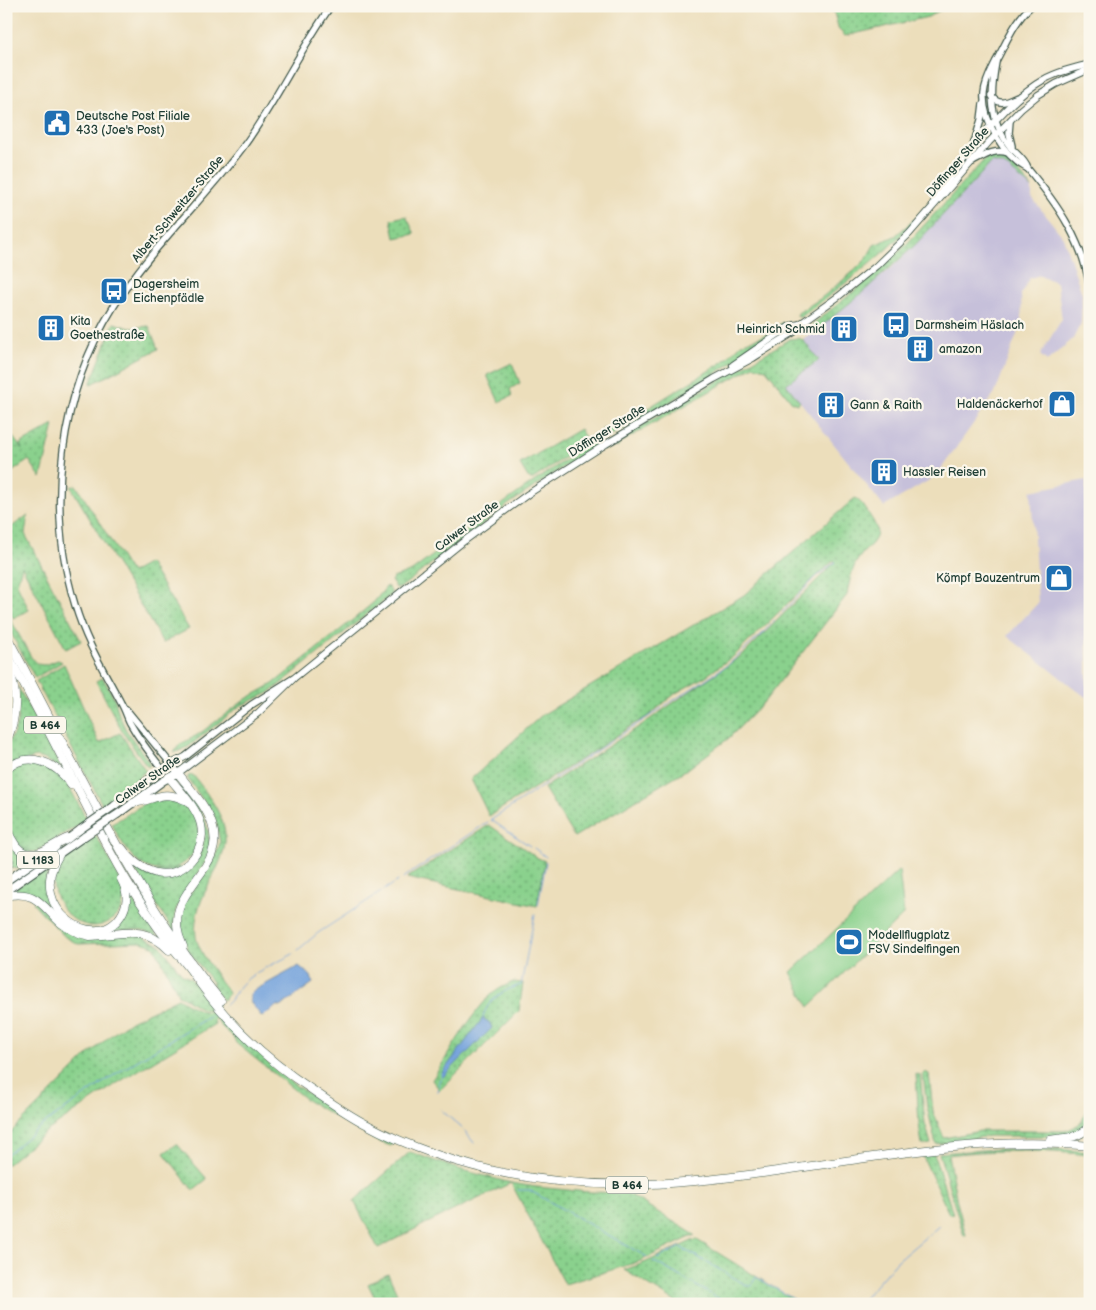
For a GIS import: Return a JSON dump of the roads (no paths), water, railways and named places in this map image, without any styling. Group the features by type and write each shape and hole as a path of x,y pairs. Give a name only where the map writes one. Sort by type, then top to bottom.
{"highway":[{"name":"B 464","path":"6,635 129,868 159,917 215,999"},
{"name":"B 464","path":"6,652 112,854 153,919 196,980 229,1015 307,1087 363,1122 430,1153 494,1172 535,1180 576,1184 635,1185 753,1175 926,1149 993,1144 1042,1143 1090,1146"},
{"path":"6,662 13,678 16,705 12,728 6,742"},
{"path":"6,770 16,763 26,760 51,764 64,774 83,798"},
{"path":"178,773 208,814 214,829 215,840 205,868 183,898 177,913 176,921 179,937 191,959 191,963"},
{"path":"94,803 101,808 131,859 145,869 161,873 181,869 191,861 199,850 202,828 187,801 169,778"},
{"path":"133,803 166,794 187,801"},
{"path":"6,830 17,847 26,853 32,854 43,851 60,840 68,838"},
{"path":"6,847 9,861 6,873"},
{"path":"59,855 50,875 49,886 54,902 69,921 84,929 94,930 104,929 114,922 121,915 127,902 125,886 112,863 112,854"},
{"path":"6,896 14,894 32,896 46,906 62,924 81,934 100,935 133,932 147,934 164,945 196,980"},
{"path":"1042,1143 1053,1139 1074,1137 1084,1132 1090,1126"}],"main road":[{"name":"Döffinger Straße","path":"933,208 935,199 972,148 1021,95 1044,80 1090,64"},
{"name":"Döffinger Straße","path":"513,505 606,444 794,332 800,324 876,266 910,234 997,133 1024,106 1046,89 1090,69"},
{"name":"Calwer Straße","path":"6,891 178,773 258,713 294,678 464,541 513,505"},
{"name":"Calwer Straße","path":"6,881 114,806 133,790 171,764 185,757 251,705 294,678"},
{"path":"171,764 178,773"},
{"path":"163,770 169,778"}],"street":[{"name":"Albert-Schweitzer-Straße","path":"121,704 103,672 74,604 62,544 60,498 63,451 67,427 80,381 88,357 106,318 125,288 158,246 243,147 331,6"},
{"name":"Döffinger Straße","path":"994,123 984,97 987,78 1011,30 1031,6"},
{"name":"Döffinger Straße","path":"994,123 991,96 996,62"},
{"path":"991,96 997,102 1002,103 1021,95"},
{"path":"972,148 981,120 984,97"},
{"path":"1010,119 1011,152"},
{"path":"994,123 997,133 1011,152 1027,164 1028,169 1054,201 1068,225 1083,257 1090,290"},
{"path":"973,162 993,152 1011,152"},
{"path":"121,704 171,764"},
{"path":"121,704 131,725 163,770"}],"water":[{"path":"299,966 311,976 313,983 280,1007 278,1005 262,1017 250,1002 250,995 255,990"},
{"path":"483,1018 490,1023 492,1028 442,1078 441,1074"}],"waterway":[{"path":"530,846 491,820 729,664 760,636 815,578 835,562"},
{"path":"403,878 488,822"},
{"path":"534,848 546,857"},
{"path":"538,905 546,862"},
{"path":"298,950 318,933 398,881"},
{"path":"483,1018 488,1006 497,996 521,985 535,914"},
{"path":"223,1007 249,978 293,954"},
{"path":"6,1155 41,1126 117,1073 218,1011"},
{"path":"438,1092 439,1081 443,1077"},
{"path":"440,1109 464,1130 474,1143"},
{"path":"518,1190 529,1190 647,1257"},
{"path":"859,1304 897,1261 939,1226"},
{"path":"657,1259 680,1247 748,1286 751,1286 756,1277 802,1304"},
{"path":"653,1261 728,1304"}],"place":[{"name":"Deutsche Post Filiale 433 (Joe's Post)","path":"57,123"},
{"name":"Dagersheim Eichenpfädle","path":"114,291"},
{"name":"Darmsheim Häslach","path":"896,325"},
{"name":"Kita Goethestraße","path":"51,328"},
{"name":"Heinrich Schmid","path":"844,329"},
{"name":"amazon","path":"920,349"},
{"name":"Haldenäckerhof","path":"1062,404"},
{"name":"Gann & Raith","path":"831,405"},
{"name":"Hassler Reisen","path":"884,472"},
{"name":"Kömpf Bauzentrum","path":"1059,578"},
{"name":"Modellflugplatz FSV Sindelfingen","path":"849,942"}]}
